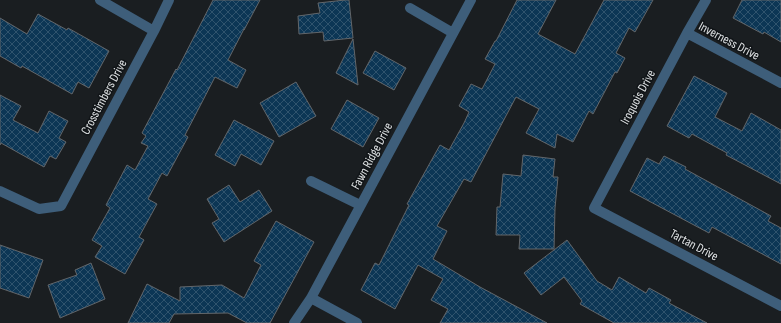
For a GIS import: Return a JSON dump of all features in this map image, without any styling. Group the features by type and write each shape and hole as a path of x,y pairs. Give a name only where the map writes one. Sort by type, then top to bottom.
{"street":[{"path":"100,0 154,31"},
{"name":"Crosstimbers Drive","path":"0,191 39,209 61,206 169,0"},
{"name":"Fawn Ridge Drive","path":"294,323 311,298 360,204 471,0"},
{"name":"Iroquois Drive","path":"594,208 706,0"},
{"path":"410,8 453,33"},
{"name":"Inverness Drive","path":"687,33 781,82"},
{"path":"311,181 360,204"},
{"name":"Tartan Drive","path":"594,208 781,306"},
{"path":"311,298 357,323"}],"building":[{"path":"213,0 260,0 228,60 246,70 237,88 215,77 185,135 188,137 167,176 162,173 148,199 157,204 139,237 144,240 125,274 95,257 102,246 92,240 110,208 106,205 127,165 135,170 148,146 141,143 146,136 142,133 176,69 177,70"},
{"path":"349,0 353,38 324,41 323,32 299,34 298,16 320,13 318,3"},
{"path":"517,0 556,0 538,34 575,54 604,0 653,0 635,32 629,28 616,53 625,58 617,73 615,72 593,114 589,111 573,142 557,134 555,148 526,133 539,109 516,97 471,182 464,179 437,226 447,231 433,259 480,287 547,323 440,323 448,309 431,300 443,279 418,265 395,309 361,290 375,263 379,265 409,205 407,204 440,145 449,150 464,123 469,112 459,106 471,84 482,89 495,64 485,59"},
{"path":"742,0 781,0 781,42 764,32 763,34 733,18"},
{"path":"38,14 67,30 68,28 109,51 89,88 78,82 72,94 22,66 21,68 0,56 0,18 27,34"},
{"path":"353,39 358,85 336,73"},
{"path":"375,51 406,68 394,90 363,73"},
{"path":"694,76 727,93 715,117 742,131 751,113 781,130 781,184 726,155 727,153 692,134 689,138 667,126"},
{"path":"296,82 316,116 279,137 260,103"},
{"path":"0,95 21,106 13,120 38,133 49,111 68,121 59,138 66,142 56,159 50,156 44,167 1,143 0,145"},
{"path":"347,100 379,118 363,147 331,129"},
{"path":"234,120 274,141 261,165 241,154 235,166 215,155"},
{"path":"523,155 555,159 553,177 558,177 555,208 554,249 519,249 520,235 496,235 497,207 500,207 503,174 521,176"},
{"path":"664,156 771,216 768,221 781,228 781,264 712,227 709,233 630,191 647,158 659,164"},
{"path":"229,185 240,202 259,190 272,211 224,242 212,223 219,219 207,199"},
{"path":"276,221 314,242 270,323 247,323 228,313 174,314 169,323 128,323 147,284 180,301 180,287 222,285 244,298 261,265 254,261"},
{"path":"567,240 597,281 612,290 619,277 646,293 649,288 671,300 669,303 707,323 614,323 580,304 582,301 564,277 541,295 524,273"},
{"path":"0,245 43,260 29,298 0,288"},
{"path":"91,263 105,299 60,318 48,285 77,275 75,270"}]}
